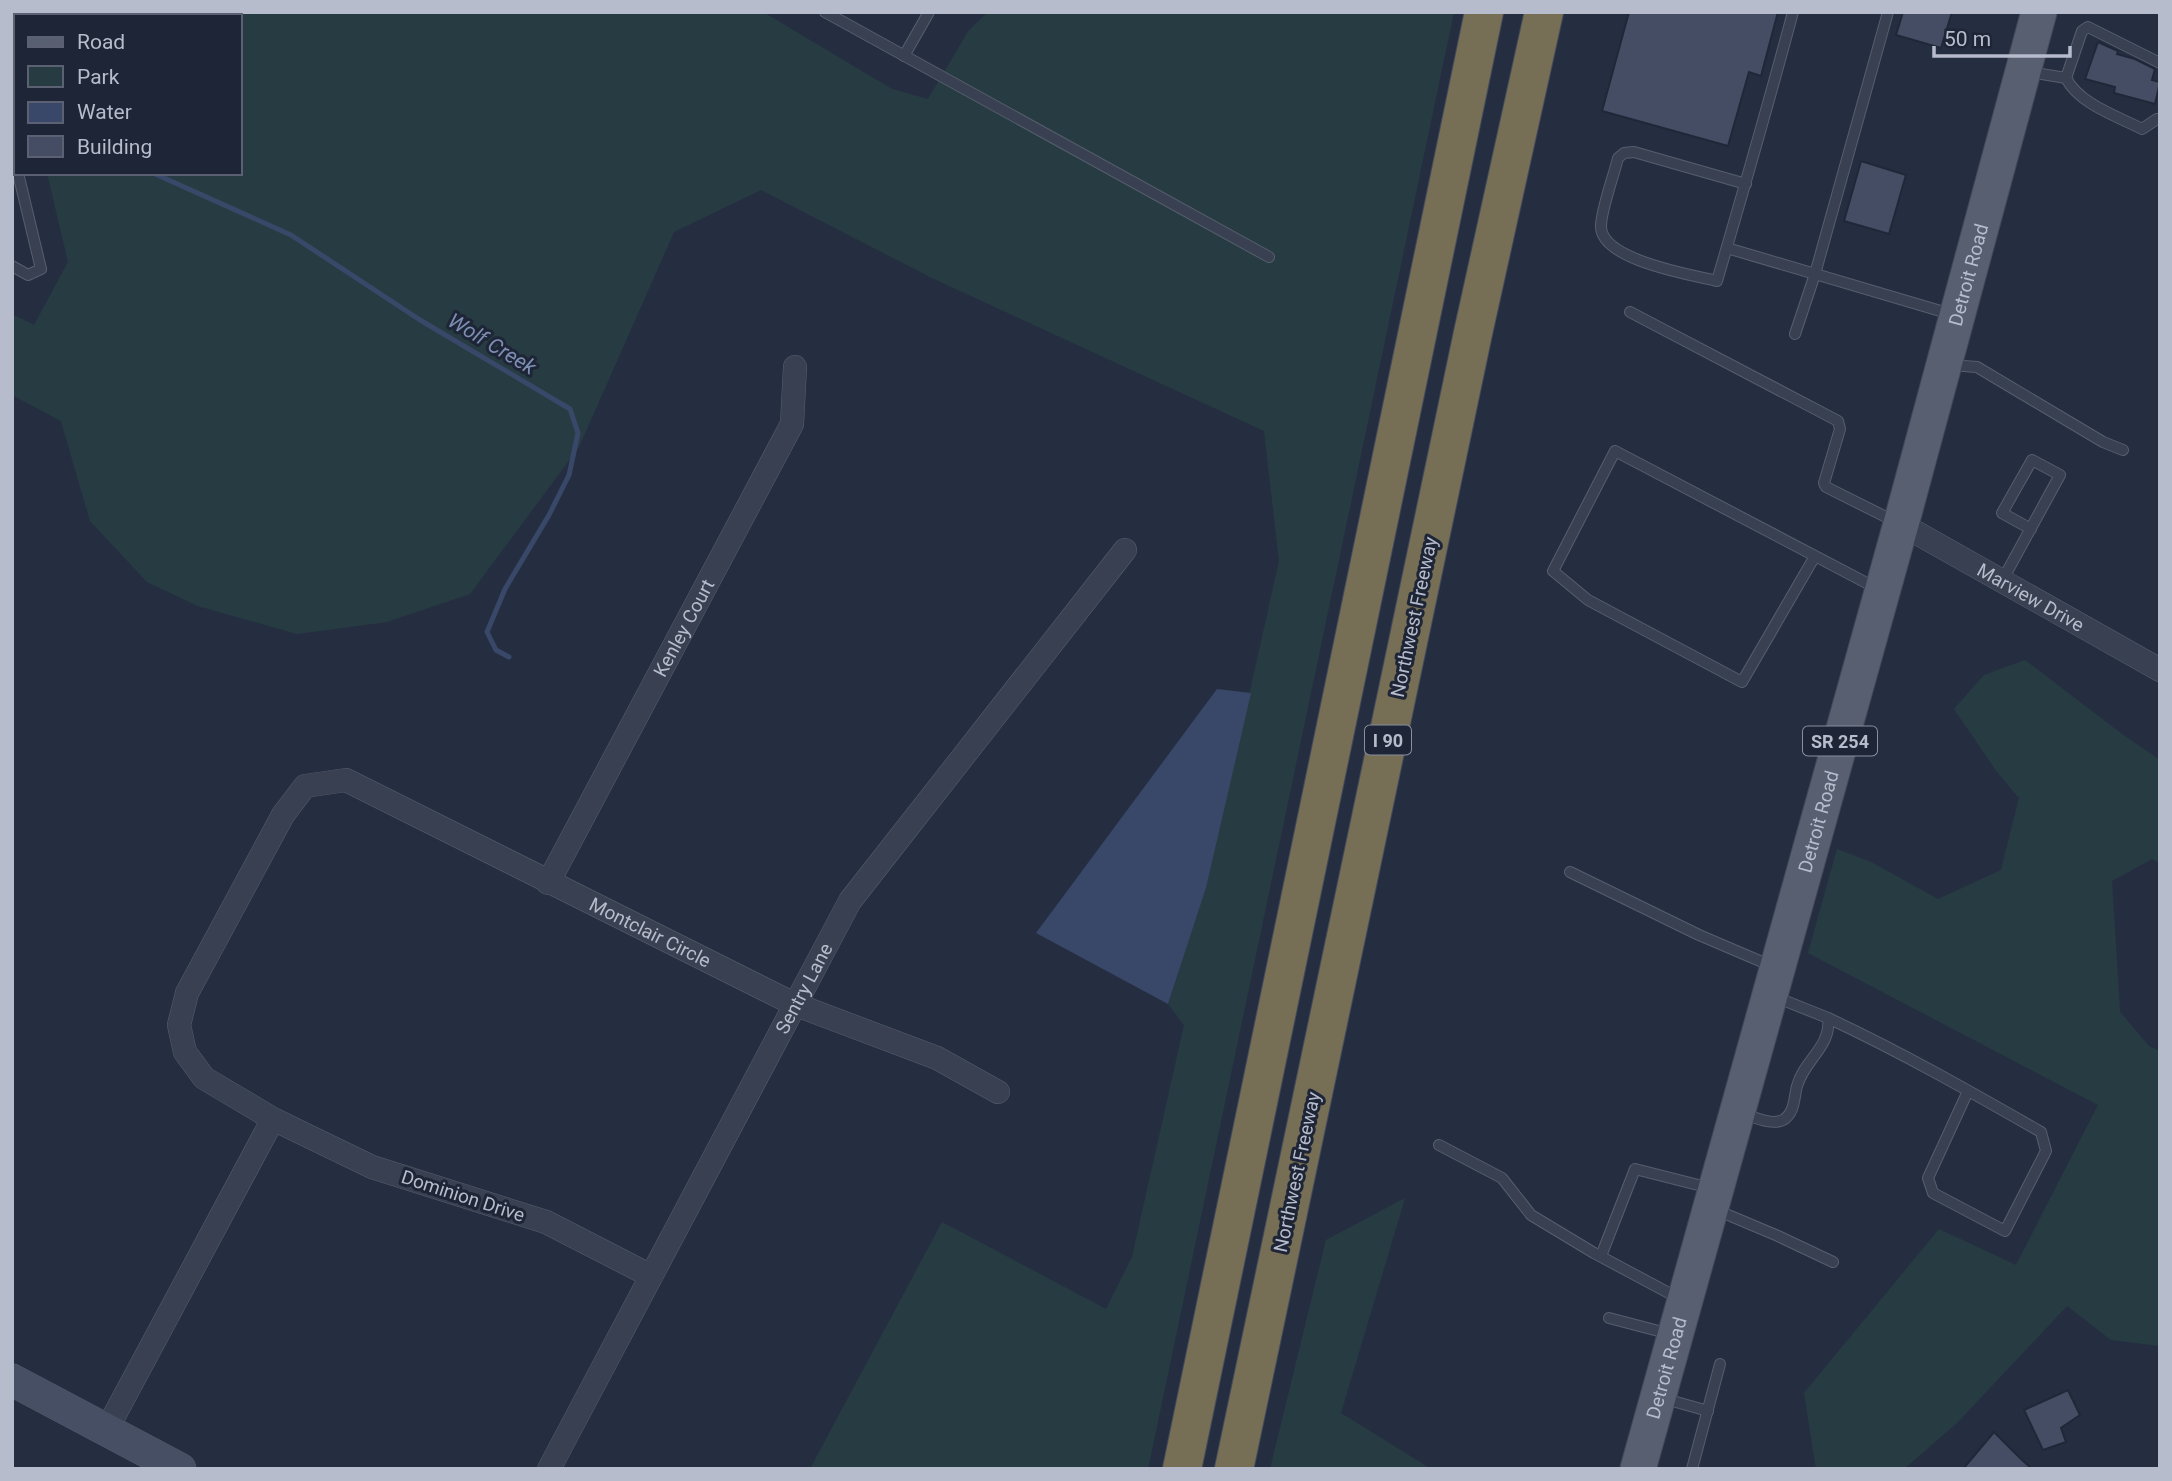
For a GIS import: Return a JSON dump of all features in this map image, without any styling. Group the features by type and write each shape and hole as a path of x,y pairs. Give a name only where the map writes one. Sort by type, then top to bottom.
{"highway":[{"name":"I 90","path":"1182,1469 1484,12"},
{"name":"Northwest Freeway","path":"1234,1469 1473,334 1545,12"}],"main road":[{"name":"Detroit Road","path":"1638,1469 1901,524 2039,12"}],"street":[{"name":"Kenley Court","path":"548,883 792,424 796,367"},
{"name":"Marview Drive","path":"1901,524 2160,670"},
{"name":"Sentry Lane","path":"550,1469 850,901 1125,550"},
{"name":"Montclair Circle","path":"305,786 346,780 794,1004 937,1058 998,1092"},
{"name":"Dominion Drive","path":"305,786 283,815 187,993 179,1025 185,1052 204,1077 273,1119 372,1167 546,1222 651,1276"},
{"path":"107,1429 273,1119"},
{"path":"12,1380 107,1429 165,1465"}],"lane":[{"path":"825,12 1269,257"},
{"path":"904,56 929,12"},
{"path":"1746,184 1634,152 1624,153 1618,158 1601,228 1605,239 1621,253 1717,281 1746,184 1793,12"},
{"path":"1795,334 1815,274 1888,12"},
{"path":"2159,117 2142,129 2082,97 2071,88 2066,78 2082,31 2088,27 2160,63"},
{"path":"2022,71 2066,78"},
{"path":"12,266 28,275 41,269 18,175"},
{"path":"12,203 27,210"},
{"path":"1727,248 1957,316"},
{"path":"1630,312 1838,421 1840,429 1824,483 1826,487 1901,524"},
{"path":"1944,364 1977,367 2103,442 2123,450"},
{"path":"1815,556 1742,682 1588,600 1553,571 1615,450 1815,556 1881,591"},
{"path":"2002,581 2031,529 2060,475 2032,460 2003,513 2031,529"},
{"path":"1570,872 1699,935 1828,1018 1879,1042 1968,1091 2041,1132 2046,1151 2005,1231 1933,1193 1928,1178 1968,1091"},
{"path":"1738,1112 1771,1122 1783,1120 1793,1109 1801,1075 1819,1051 1830,1029 1828,1018"},
{"path":"1439,1145 1502,1178 1531,1215 1685,1301"},
{"path":"1601,1256 1635,1169 1714,1199 1778,1236 1833,1262"},
{"path":"1609,1318 1676,1336"},
{"path":"1692,1469 1720,1364"},
{"path":"1659,1397 1708,1411"}],"green space":[{"path":"12,12 763,12 892,89 928,99 969,30 988,12 1454,12 1148,1469 810,1469 942,1222 1106,1309 1132,1257 1184,1025 1168,1004 1206,888 1279,561 1264,431 932,278 761,190 674,232 579,447 470,594 387,622 297,634 198,606 147,582 90,521 61,421 12,395 12,314 34,325 68,262 47,175 242,175 242,14 14,14 14,121"},
{"path":"2025,660 2160,760 2160,863 2152,859 2112,881 2120,1012 2149,1046 2160,1051 2160,1346 2111,1340 2067,1306 1958,1422 1904,1469 1816,1469 1804,1393 1939,1229 2016,1265 2098,1105 1808,953 1837,849 1871,862 1938,899 2001,870 2019,798 1997,772 1954,709 1984,675"},
{"path":"1405,1198 1341,1413 1431,1469 1270,1469 1326,1240"}],"water":[{"path":"1217,689 1251,693 1206,888 1168,1004 1036,933"}],"building":[{"path":"1629,12 1778,12 1761,76 1749,72 1728,146 1602,111"},
{"path":"1903,12 1952,12 1941,48 1896,35"},
{"path":"2098,42 2118,51 2117,54 2155,69 2152,80 2160,82 2155,104 2114,93 2115,87 2085,79"},
{"path":"1861,161 1906,175 1889,234 1844,221"},
{"path":"2068,1390 2080,1415 2061,1428 2066,1442 2043,1450 2024,1410"},
{"path":"1994,1432 2020,1458 2032,1469 1963,1469"}],"waterway":[{"name":"Wolf Creek","path":"157,175 291,235 420,320 570,409 578,433 569,475 549,515 505,589 487,632 496,650 509,657"}]}
